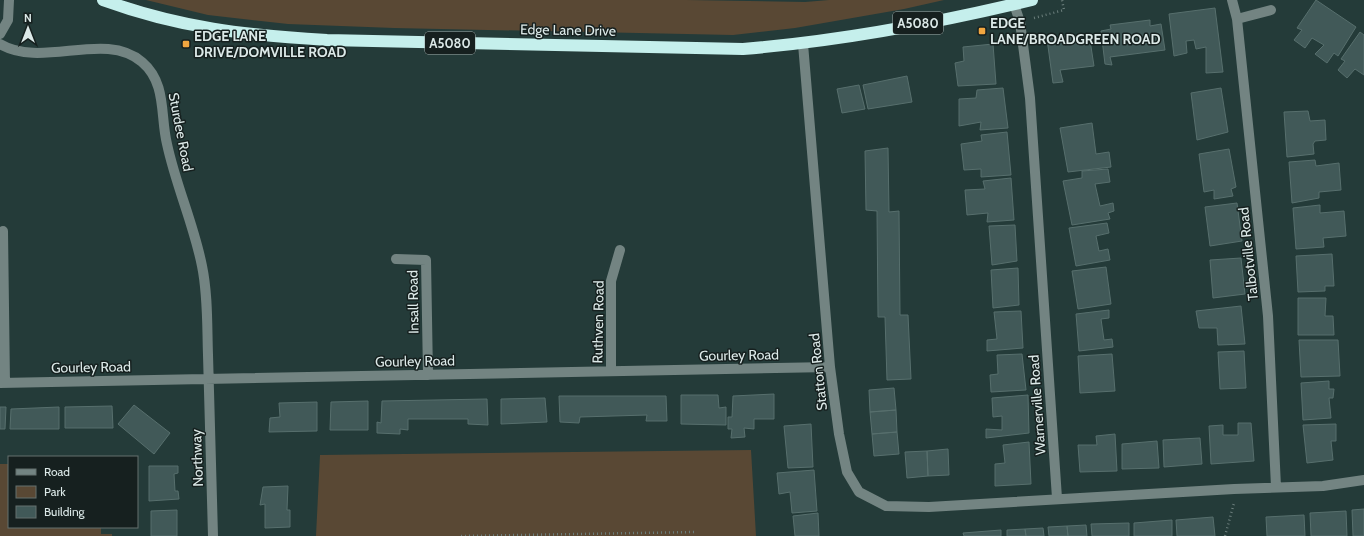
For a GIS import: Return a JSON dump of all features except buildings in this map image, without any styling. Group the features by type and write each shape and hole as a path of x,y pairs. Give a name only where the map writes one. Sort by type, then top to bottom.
{"highway":[{"name":"Edge Lane Drive","path":"103,0 169,21 216,30 264,36 326,40 735,49 803,44 870,33 1032,0"}],"street":[{"path":"0,34 8,20 9,0"},
{"name":"Talbotville Road","path":"1232,0 1237,19 1268,316 1276,487"},
{"name":"Warnerville Road","path":"1014,4 1020,22 1030,98 1057,498"},
{"path":"1237,19 1271,10"},
{"name":"Sturdee Road","path":"0,44 20,52 112,50 128,54 141,61 157,82 161,96 166,140 172,169 197,244 202,267 206,292 209,378"},
{"name":"Statton Road","path":"803,44 830,367 839,434 847,472 859,492 886,506 929,507 1057,498"},
{"path":"3,231 3,383"},
{"name":"Ruthven Road","path":"611,371 610,281 620,250"},
{"name":"Insall Road","path":"396,258 426,260 428,375"},
{"name":"Gourley Road","path":"3,383 830,367"},
{"name":"Northway","path":"209,378 213,536"},
{"path":"1057,498 1323,486 1364,480"}],"path":[{"path":"1020,22 1064,10 1062,0"},
{"path":"1225,536 1234,507 1234,489"},
{"path":"461,536 582,532 696,532"}],"green space":[{"path":"146,0 687,0 805,2 829,0 944,0 904,9 795,28 733,35 394,28 288,24 208,15"},
{"path":"751,450 756,536 316,536 320,455"},
{"path":"0,464 8,464 8,528 101,528 101,534 112,534 112,536 0,536"}],"place":[{"name":"EDGE LANE/BROADGREEN ROAD","path":"982,31"},
{"name":"EDGE LANE DRIVE/DOMVILLE ROAD","path":"186,44"}]}
